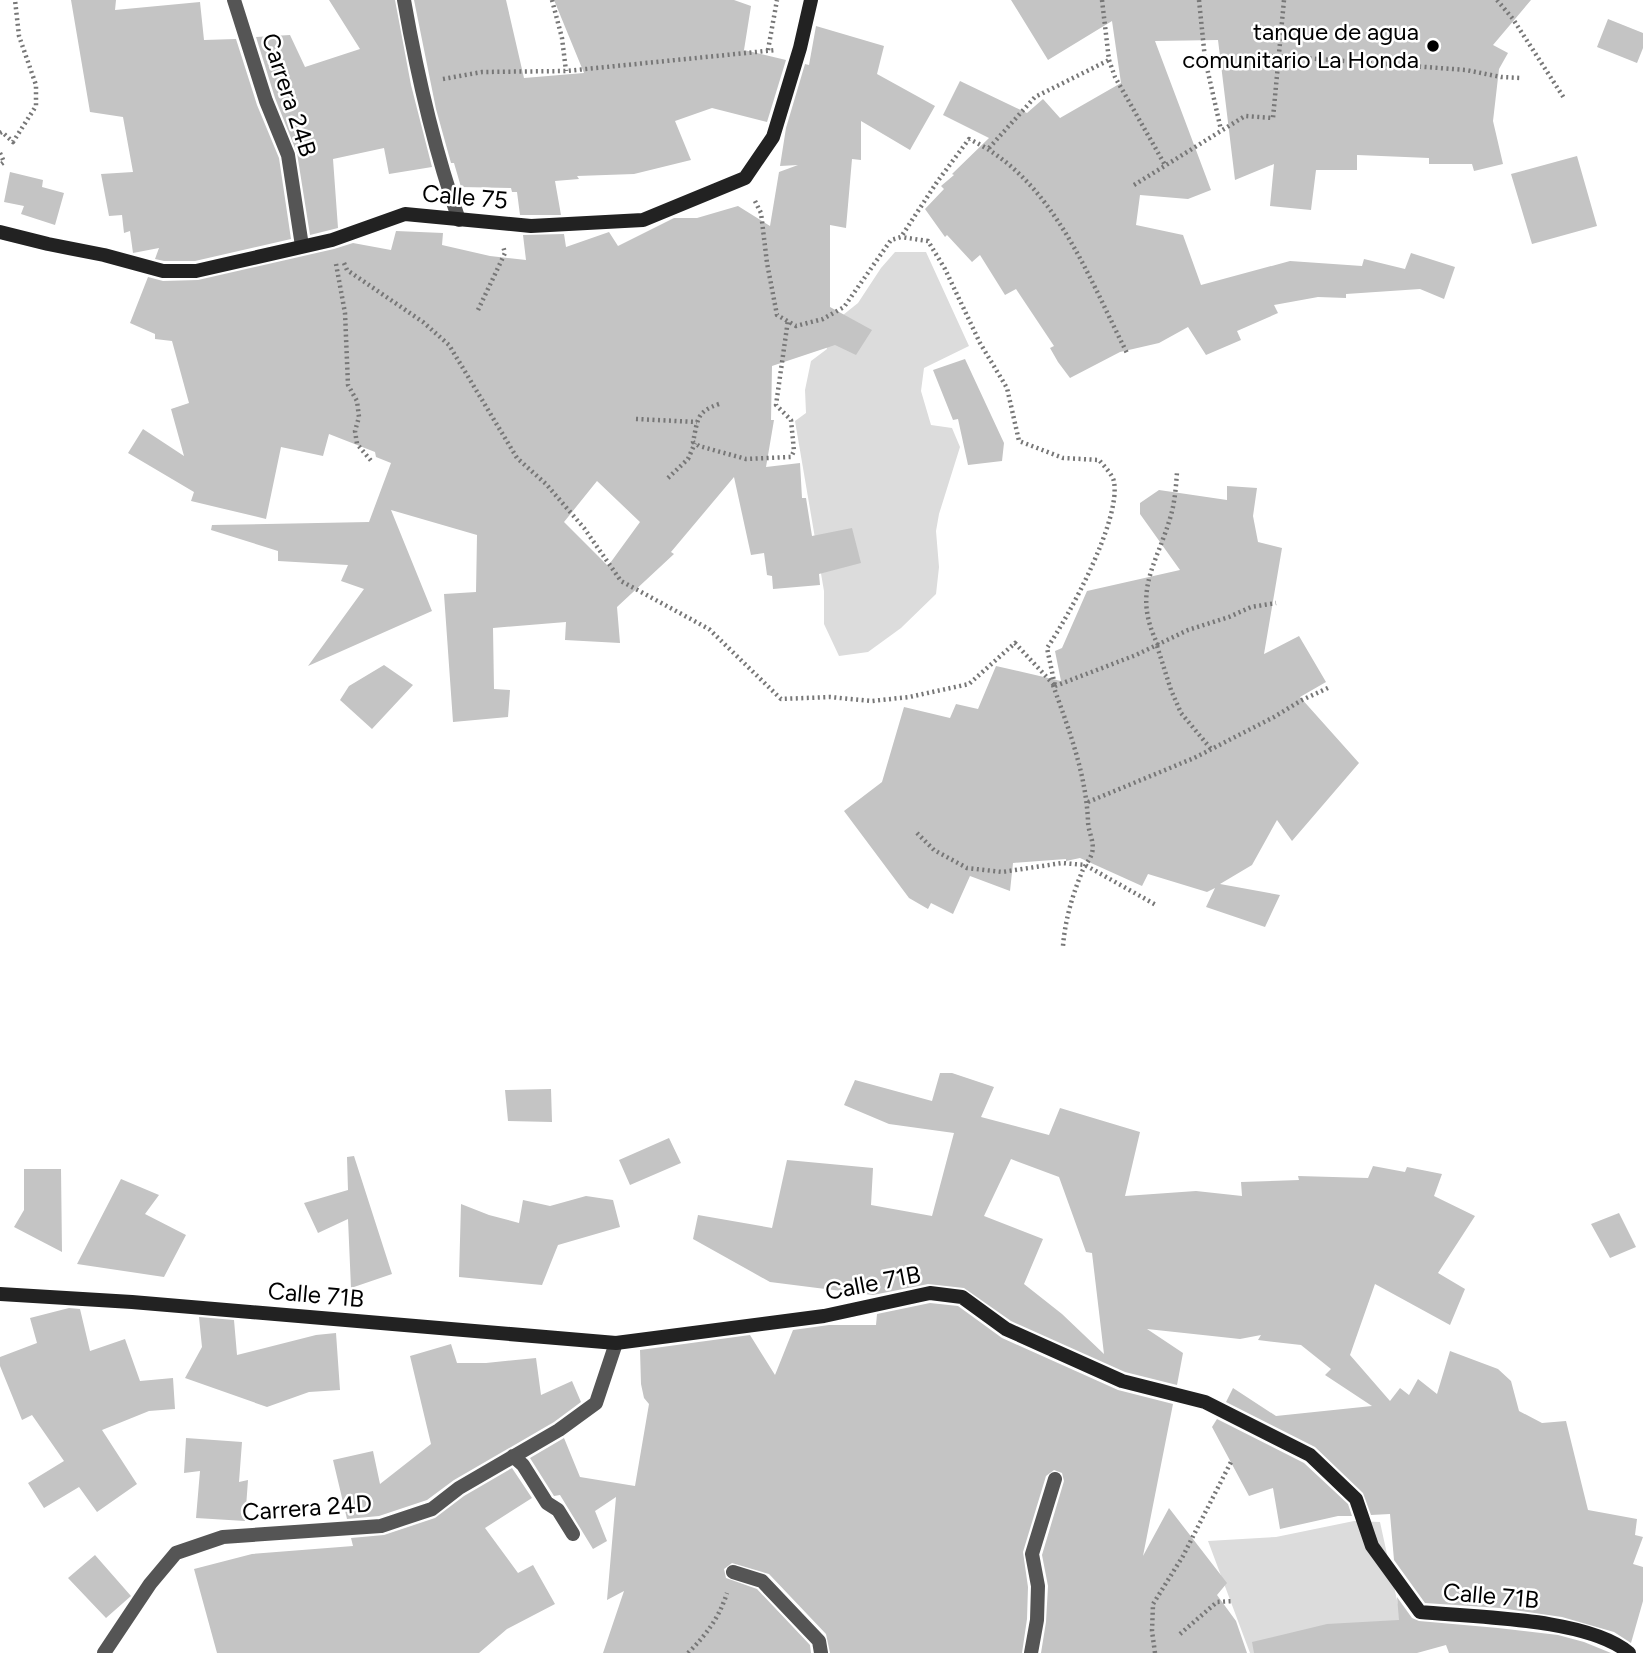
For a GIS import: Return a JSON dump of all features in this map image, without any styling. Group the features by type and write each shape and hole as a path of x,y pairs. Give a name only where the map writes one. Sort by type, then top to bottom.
{"street":[{"name":"Carrera 24B","path":"234,0 266,101 288,155 302,246"},
{"path":"404,0 413,53 442,172 459,219"},
{"path":"745,178 773,137 800,48 811,0"},
{"name":"Calle 75","path":"0,232 163,271 196,271 330,240 405,214 531,226 643,220 745,178"},
{"name":"Calle 71B","path":"0,1294 132,1302 615,1343 824,1316 930,1293 961,1297 1006,1329 1122,1381 1205,1402 1310,1455 1356,1499 1373,1546 1420,1612 1558,1625 1619,1644 1629,1653"},
{"name":"Carrera 24D","path":"104,1653 150,1584 176,1553 223,1537 382,1526 432,1509 459,1488 559,1430 596,1403 615,1343"},
{"path":"513,1456 523,1465 547,1503 558,1510 573,1534"},
{"path":"1031,1653 1037,1620 1038,1586 1032,1554 1055,1479"},
{"path":"733,1572 762,1581 819,1641 821,1653"}],"path":[{"path":"0,133 13,142 36,106 36,85 19,36 15,0"},
{"path":"552,0 562,38 566,71"},
{"path":"768,50 777,0"},
{"path":"1102,0 1109,60 1115,77 1165,165"},
{"path":"1199,0 1205,59 1221,130"},
{"path":"1135,185 1245,116 1273,118 1284,0"},
{"path":"1497,0 1513,19 1564,98"},
{"path":"422,83 482,72 566,71 800,48"},
{"path":"1205,59 1278,56 1521,78"},
{"path":"989,148 1035,97 1109,60"},
{"path":"901,237 969,139 989,148 1012,166 1056,215 1128,355"},
{"path":"0,153 4,162 0,165"},
{"path":"745,178 761,213 777,315 796,326 823,319 844,307 891,240 901,237 928,241 1007,388 1019,441 1063,458 1099,460 1114,480 1113,512 1063,625 1047,648 1054,685 1080,762 1088,802 1087,824 1092,836 1092,852 1065,923 1063,946"},
{"path":"478,310 505,253 502,238 494,223"},
{"path":"330,240 347,270 423,322 449,345 517,458 547,484 584,528 621,581 709,629 781,699 830,696 872,701 909,697 969,684 1015,643 1054,685"},
{"path":"330,240 345,313 348,385 357,401 359,416 355,431 357,444 373,463"},
{"path":"695,443 746,458 791,457 794,451 791,420 776,405 788,320"},
{"path":"668,478 688,459 695,443 697,422 704,410 719,404"},
{"path":"636,419 697,422"},
{"path":"1177,472 1171,517 1153,560 1145,590 1150,626 1171,690 1181,713 1211,749"},
{"path":"1054,685 1188,630 1251,607 1276,603"},
{"path":"1088,802 1211,749 1274,717 1302,699 1330,687"},
{"path":"917,833 934,850 967,868 1002,872 1062,863 1086,865 1156,905"},
{"path":"1155,1653 1152,1631 1153,1604 1183,1556 1231,1462"},
{"path":"688,1653 704,1636 722,1609 733,1572"},
{"path":"1180,1634 1217,1602 1233,1601"}],"shaded area":[{"path":"895,252 926,252 969,346 924,368 921,391 931,425 952,428 960,447 936,531 939,567 936,594 901,628 868,652 839,656 824,624 824,591 795,421 806,413 805,390 811,361 827,349 823,331 858,303"},
{"path":"1354,1521 1380,1522 1400,1614 1414,1653 1250,1653 1208,1541 1276,1537"}],"building":[{"path":"71,0 116,0 115,10 200,2 204,40 236,39 257,105 279,158 291,239 195,261 155,259 159,248 133,253 130,231 124,233 122,215 109,216 101,174 133,172 123,117 90,112"},
{"path":"329,0 395,0 411,85 432,167 389,174 384,148 333,159 338,228 310,235 297,153 275,98 256,37 290,35 305,67 360,49"},
{"path":"414,0 506,0 524,78 584,73 554,0 734,0 751,6 744,50 786,60 767,122 712,108 675,121 691,160 634,174 577,176 579,179 555,181 561,215 520,215 517,192 512,192 511,188 461,187 454,163 451,163 436,109"},
{"path":"1011,0 1531,0 1493,45 1508,53 1499,69 1493,121 1503,164 1474,171 1472,164 1429,164 1429,158 1357,155 1357,170 1316,170 1311,210 1270,206 1274,164 1235,180 1218,40 1155,41 1211,190 1188,199 1140,195 1136,225 1183,235 1201,285 1290,261 1362,266 1364,259 1405,269 1411,253 1455,267 1444,299 1420,289 1346,294 1346,298 1318,297 1274,305 1278,313 1237,331 1241,340 1206,355 1188,327 1159,343 1120,352 1070,378 1050,348 1054,346 1016,289 1005,295 980,255 972,262 947,235 945,237 925,209 944,189 941,186 989,138 943,115 960,81 1027,113 1043,99 1060,118 1121,83 1112,21 1048,60"},
{"path":"1608,19 1643,33 1643,48 1637,63 1597,47"},
{"path":"816,26 884,46 877,74 935,106 910,150 861,121 861,160 852,159 846,228 830,225 830,307 872,330 856,355 835,345 772,366 771,420 774,420 766,467 800,463 802,498 806,498 812,536 852,528 861,563 819,574 820,585 773,589 772,576 767,575 764,553 751,555 734,477 671,552 674,554 617,607 620,643 565,640 566,622 493,628 494,689 510,690 508,717 453,722 444,594 476,592 477,535 391,510 432,611 308,666 364,589 341,581 348,565 278,561 278,551 211,530 212,525 369,522 391,463 376,457 375,452 329,434 323,456 281,447 266,519 191,501 194,492 128,453 143,429 184,456 171,409 189,403 172,341 155,339 155,334 130,323 148,277 163,281 198,280 353,243 391,250 396,231 443,233 442,245 490,256 526,260 523,235 564,234 566,247 609,232 618,246 674,218 697,218 738,206 770,226 779,172 798,165 780,166 786,128 805,64 809,65","holes":["597,481 640,522 608,566 564,522"]},
{"path":"1577,156 1597,226 1532,244 1511,174"},
{"path":"10,172 43,180 42,187 64,193 55,225 21,214 24,206 4,202"},
{"path":"965,359 1004,443 1002,461 968,465 958,419 953,420 933,370"},
{"path":"1227,486 1257,488 1253,516 1258,542 1282,548 1264,654 1299,636 1326,682 1300,697 1359,763 1292,841 1277,820 1252,865 1220,884 1280,895 1265,927 1206,907 1215,888 1207,892 1148,874 1142,886 1080,858 1013,863 1010,891 970,876 953,914 931,903 928,909 909,898 844,811 882,782 904,707 950,718 956,704 978,709 996,666 1061,681 1055,651 1062,648 1087,591 1180,570 1140,514 1140,503 1159,490 1227,500"},
{"path":"384,665 413,685 372,729 340,700 349,686"},
{"path":"940,1073 952,1073 994,1087 981,1117 1049,1135 1060,1108 1140,1132 1125,1196 1196,1191 1242,1196 1241,1182 1299,1180 1298,1176 1368,1178 1373,1166 1405,1172 1407,1167 1442,1174 1434,1196 1475,1216 1438,1273 1465,1289 1450,1325 1375,1284 1350,1355 1390,1401 1400,1388 1409,1395 1418,1379 1437,1394 1450,1351 1498,1369 1511,1381 1519,1411 1542,1423 1566,1421 1588,1510 1637,1519 1635,1535 1643,1537 1633,1564 1643,1567 1643,1601 1631,1643 1614,1632 1562,1617 1500,1608 1425,1603 1394,1560 1390,1514 1371,1515 1363,1493 1315,1447 1226,1402 1233,1388 1276,1416 1372,1406 1325,1375 1331,1369 1301,1345 1258,1340 1261,1335 1240,1339 1147,1329 1183,1353 1177,1385 1125,1372 1011,1321 964,1288 928,1284 873,1295 770,1282 693,1239 698,1215 772,1228 787,1160 873,1168 871,1205 932,1216 954,1133 889,1124 844,1105 855,1080 932,1101","holes":["1011,1159 1059,1177 1086,1252 1092,1253 1104,1354 1062,1314 1024,1284 1043,1239 984,1216"]},
{"path":"551,1089 552,1122 508,1121 505,1090"},
{"path":"669,1138 681,1163 630,1185 619,1160"},
{"path":"354,1156 392,1274 351,1288 348,1219 318,1233 304,1203 348,1190 347,1157"},
{"path":"24,1169 61,1169 62,1252 14,1227 24,1210"},
{"path":"121,1179 159,1195 145,1214 186,1235 164,1277 77,1264"},
{"path":"586,1196 613,1200 620,1227 558,1245 542,1285 459,1277 461,1204 519,1223 523,1200 550,1206"},
{"path":"1619,1213 1636,1247 1610,1258 1591,1224"},
{"path":"930,1303 958,1306 1002,1338 1118,1390 1173,1404 1143,1556 1169,1508 1227,1583 1217,1595 1236,1621 1247,1653 1041,1653 1048,1586 1042,1555 1064,1481 1062,1473 1054,1470 1046,1476 1023,1552 1028,1587 1022,1653 830,1653 826,1634 769,1574 732,1563 724,1569 726,1578 757,1589 810,1645 811,1653 603,1653 624,1591 607,1600 616,1497 595,1511 607,1541 593,1549 560,1495 554,1496 530,1458 564,1438 580,1477 635,1486 649,1404 644,1398 641,1384 640,1350 750,1335 775,1375 793,1330 829,1325 876,1325 877,1314"},
{"path":"69,1308 80,1309 90,1351 125,1339 140,1381 173,1378 175,1409 149,1411 102,1430 137,1484 97,1512 79,1487 44,1508 28,1483 64,1461 32,1415 22,1420 0,1366 0,1357 37,1343 30,1318"},
{"path":"199,1317 234,1320 237,1355 316,1335 336,1333 340,1390 309,1392 267,1407 185,1378 202,1347"},
{"path":"451,1344 457,1363 536,1358 541,1395 572,1381 581,1402 554,1422 454,1480 427,1500 379,1516 347,1519 333,1460 373,1451 380,1484 431,1444 410,1356"},
{"path":"1217,1419 1304,1463 1348,1504 1352,1516 1338,1516 1280,1529 1273,1488 1249,1496 1212,1427"},
{"path":"186,1438 242,1442 239,1482 248,1480 245,1521 196,1518 200,1471 184,1473"},
{"path":"512,1468 532,1498 485,1528 518,1573 533,1565 555,1604 507,1629 479,1653 217,1653 194,1569 252,1554 353,1546 351,1538 384,1535 435,1518 464,1496"},
{"path":"95,1555 131,1596 106,1618 68,1578"},
{"path":"1397,1597 1412,1618 1419,1621 1558,1635 1611,1653 1449,1653 1446,1645 1417,1653 1254,1653 1252,1642 1327,1624 1399,1620"}],"place":[{"name":"tanque de agua comunitario La Honda","path":"1433,46"}]}
